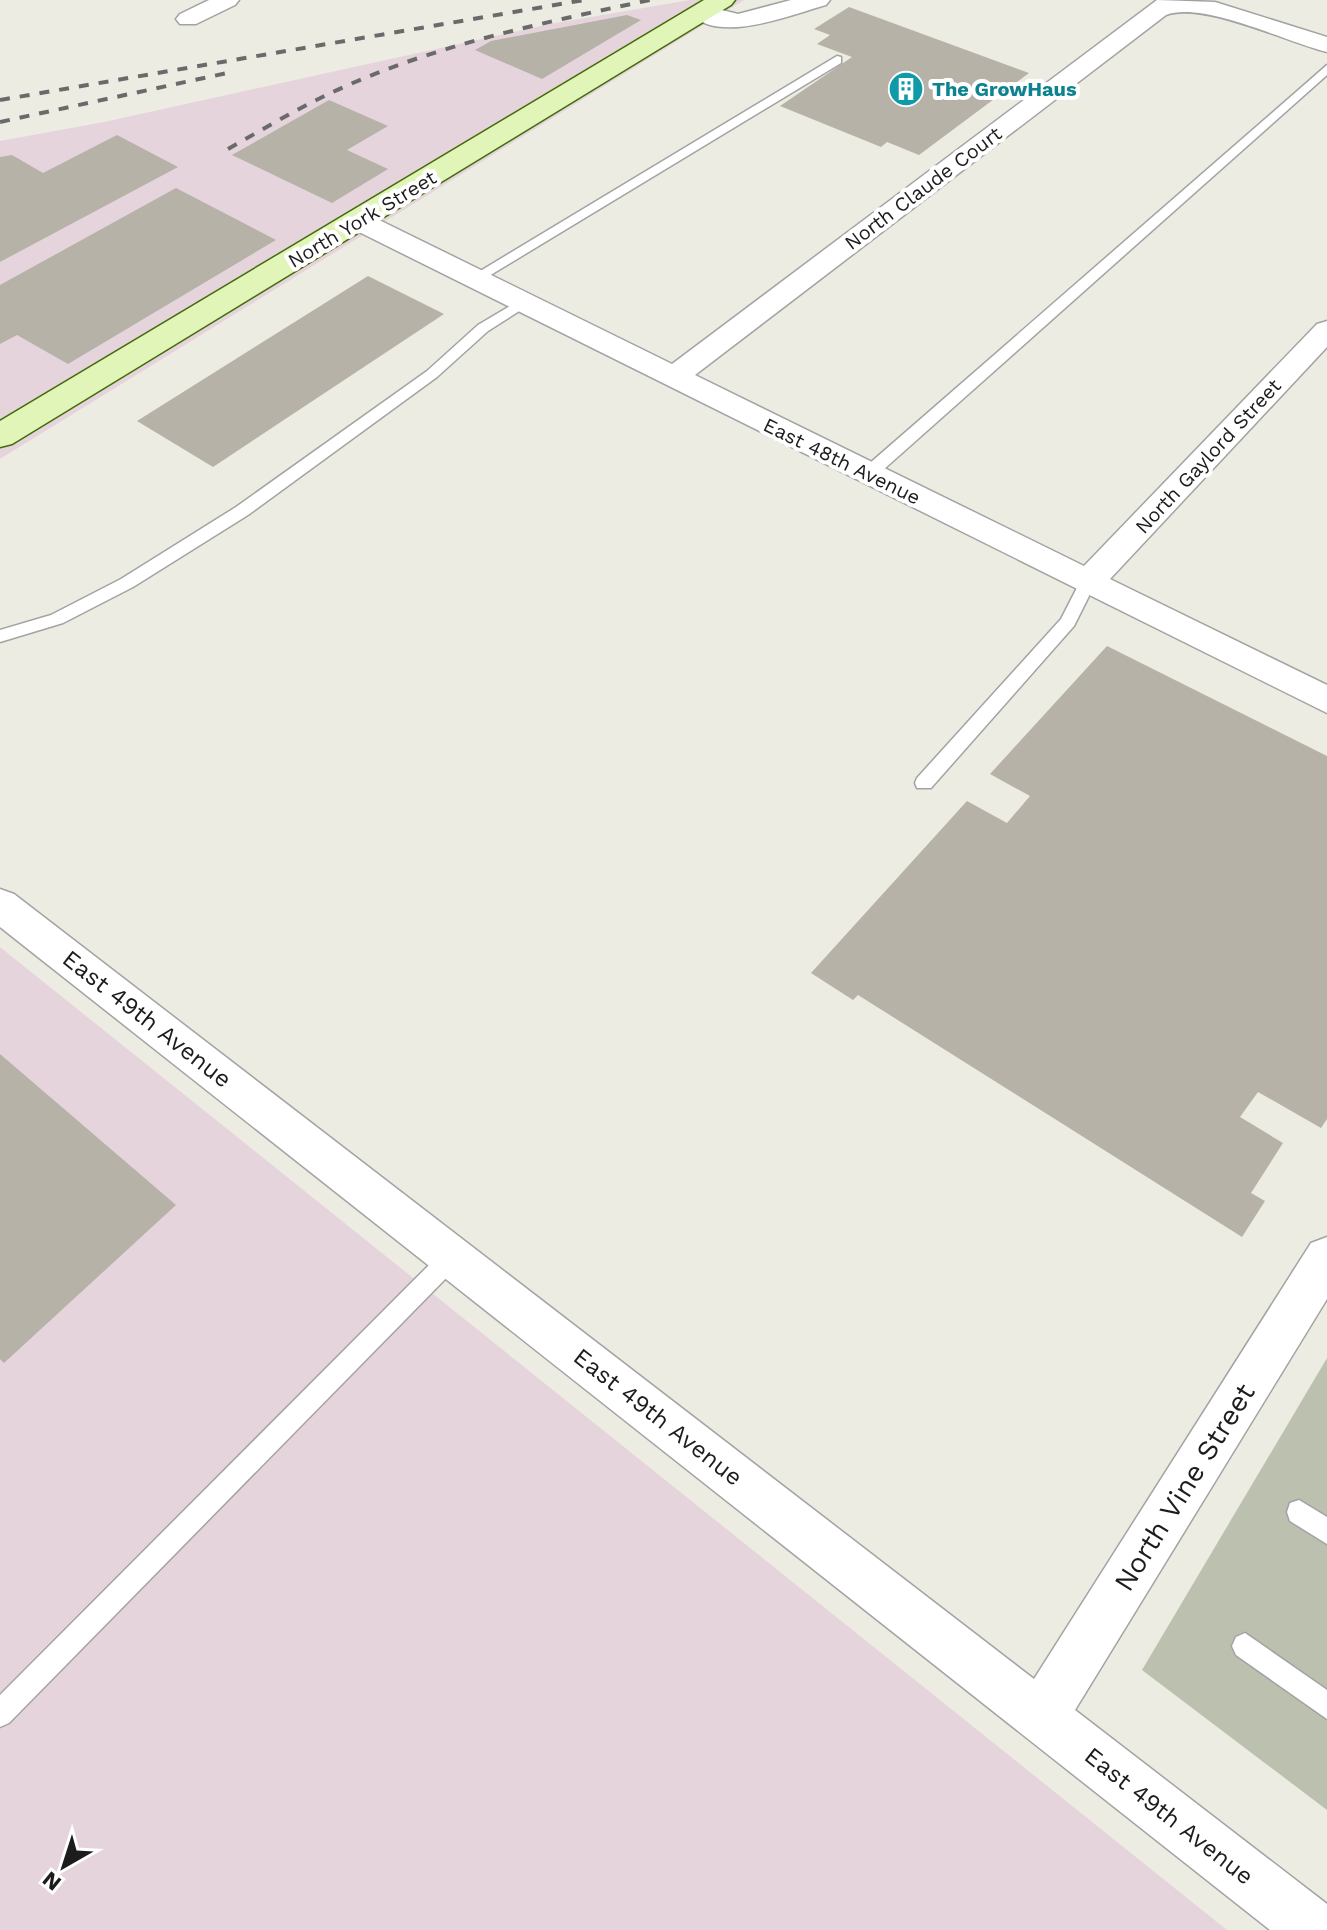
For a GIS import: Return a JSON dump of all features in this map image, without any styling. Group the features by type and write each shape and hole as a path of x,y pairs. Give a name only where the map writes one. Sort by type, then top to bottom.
{"street":[{"path":"188,19 227,0"},
{"path":"712,6 726,21 738,21 818,0"},
{"path":"1185,2 1327,45"},
{"name":"North Claude Court","path":"673,378 1158,10 1185,2"},
{"name":"North York Street","path":"0,436 712,6"},
{"name":"East 48th Avenue","path":"359,221 1327,700"},
{"name":"North Gaylord Street","path":"1088,582 1327,330"},
{"name":"East 49th Avenue","path":"0,905 1315,1930"},
{"name":"North Vine Street","path":"1041,1716 1327,1258"}],"lane":[{"path":"474,279 837,60"},
{"path":"868,474 1327,69"},
{"path":"0,636 57,619 127,583 242,511 432,374 483,328 522,303"},
{"path":"924,783 1068,622 1088,582"},
{"path":"0,1714 452,1257"},
{"path":"1299,1512 1327,1532"},
{"path":"1245,1646 1327,1706"}],"shaded area":[{"path":"690,0 744,0 0,459 0,141 104,122 550,24"},
{"path":"0,947 1227,1930 0,1930"},
{"path":"1327,1358 1327,1810 1142,1670"}],"building":[{"name":"The GrowHaus","path":"849,7 1029,73 919,155 887,142 881,147 780,106 852,57 817,44 830,35 814,29"},
{"path":"627,15 641,20 542,79 475,50 491,41"},
{"path":"329,100 388,126 347,150 388,169 332,203 232,155"},
{"path":"117,135 178,167 0,262 0,157 12,155 43,173"},
{"path":"176,188 276,240 68,364 17,335 0,344 0,285"},
{"path":"368,276 444,314 213,467 137,421"},
{"path":"1107,646 1327,756 1327,1119 1321,1128 1258,1092 1240,1117 1283,1143 1251,1193 1265,1201 1242,1237 858,995 853,1000 811,973 967,801 1007,823 1030,796 990,774"},
{"path":"0,1054 176,1205 4,1363 0,1359"}],"railway":[{"path":"0,100 584,0"},
{"path":"228,149 331,93 383,71 496,35 650,0"},
{"path":"0,122 227,73"}],"place":[{"name":"The GrowHaus","path":"906,89"}]}
